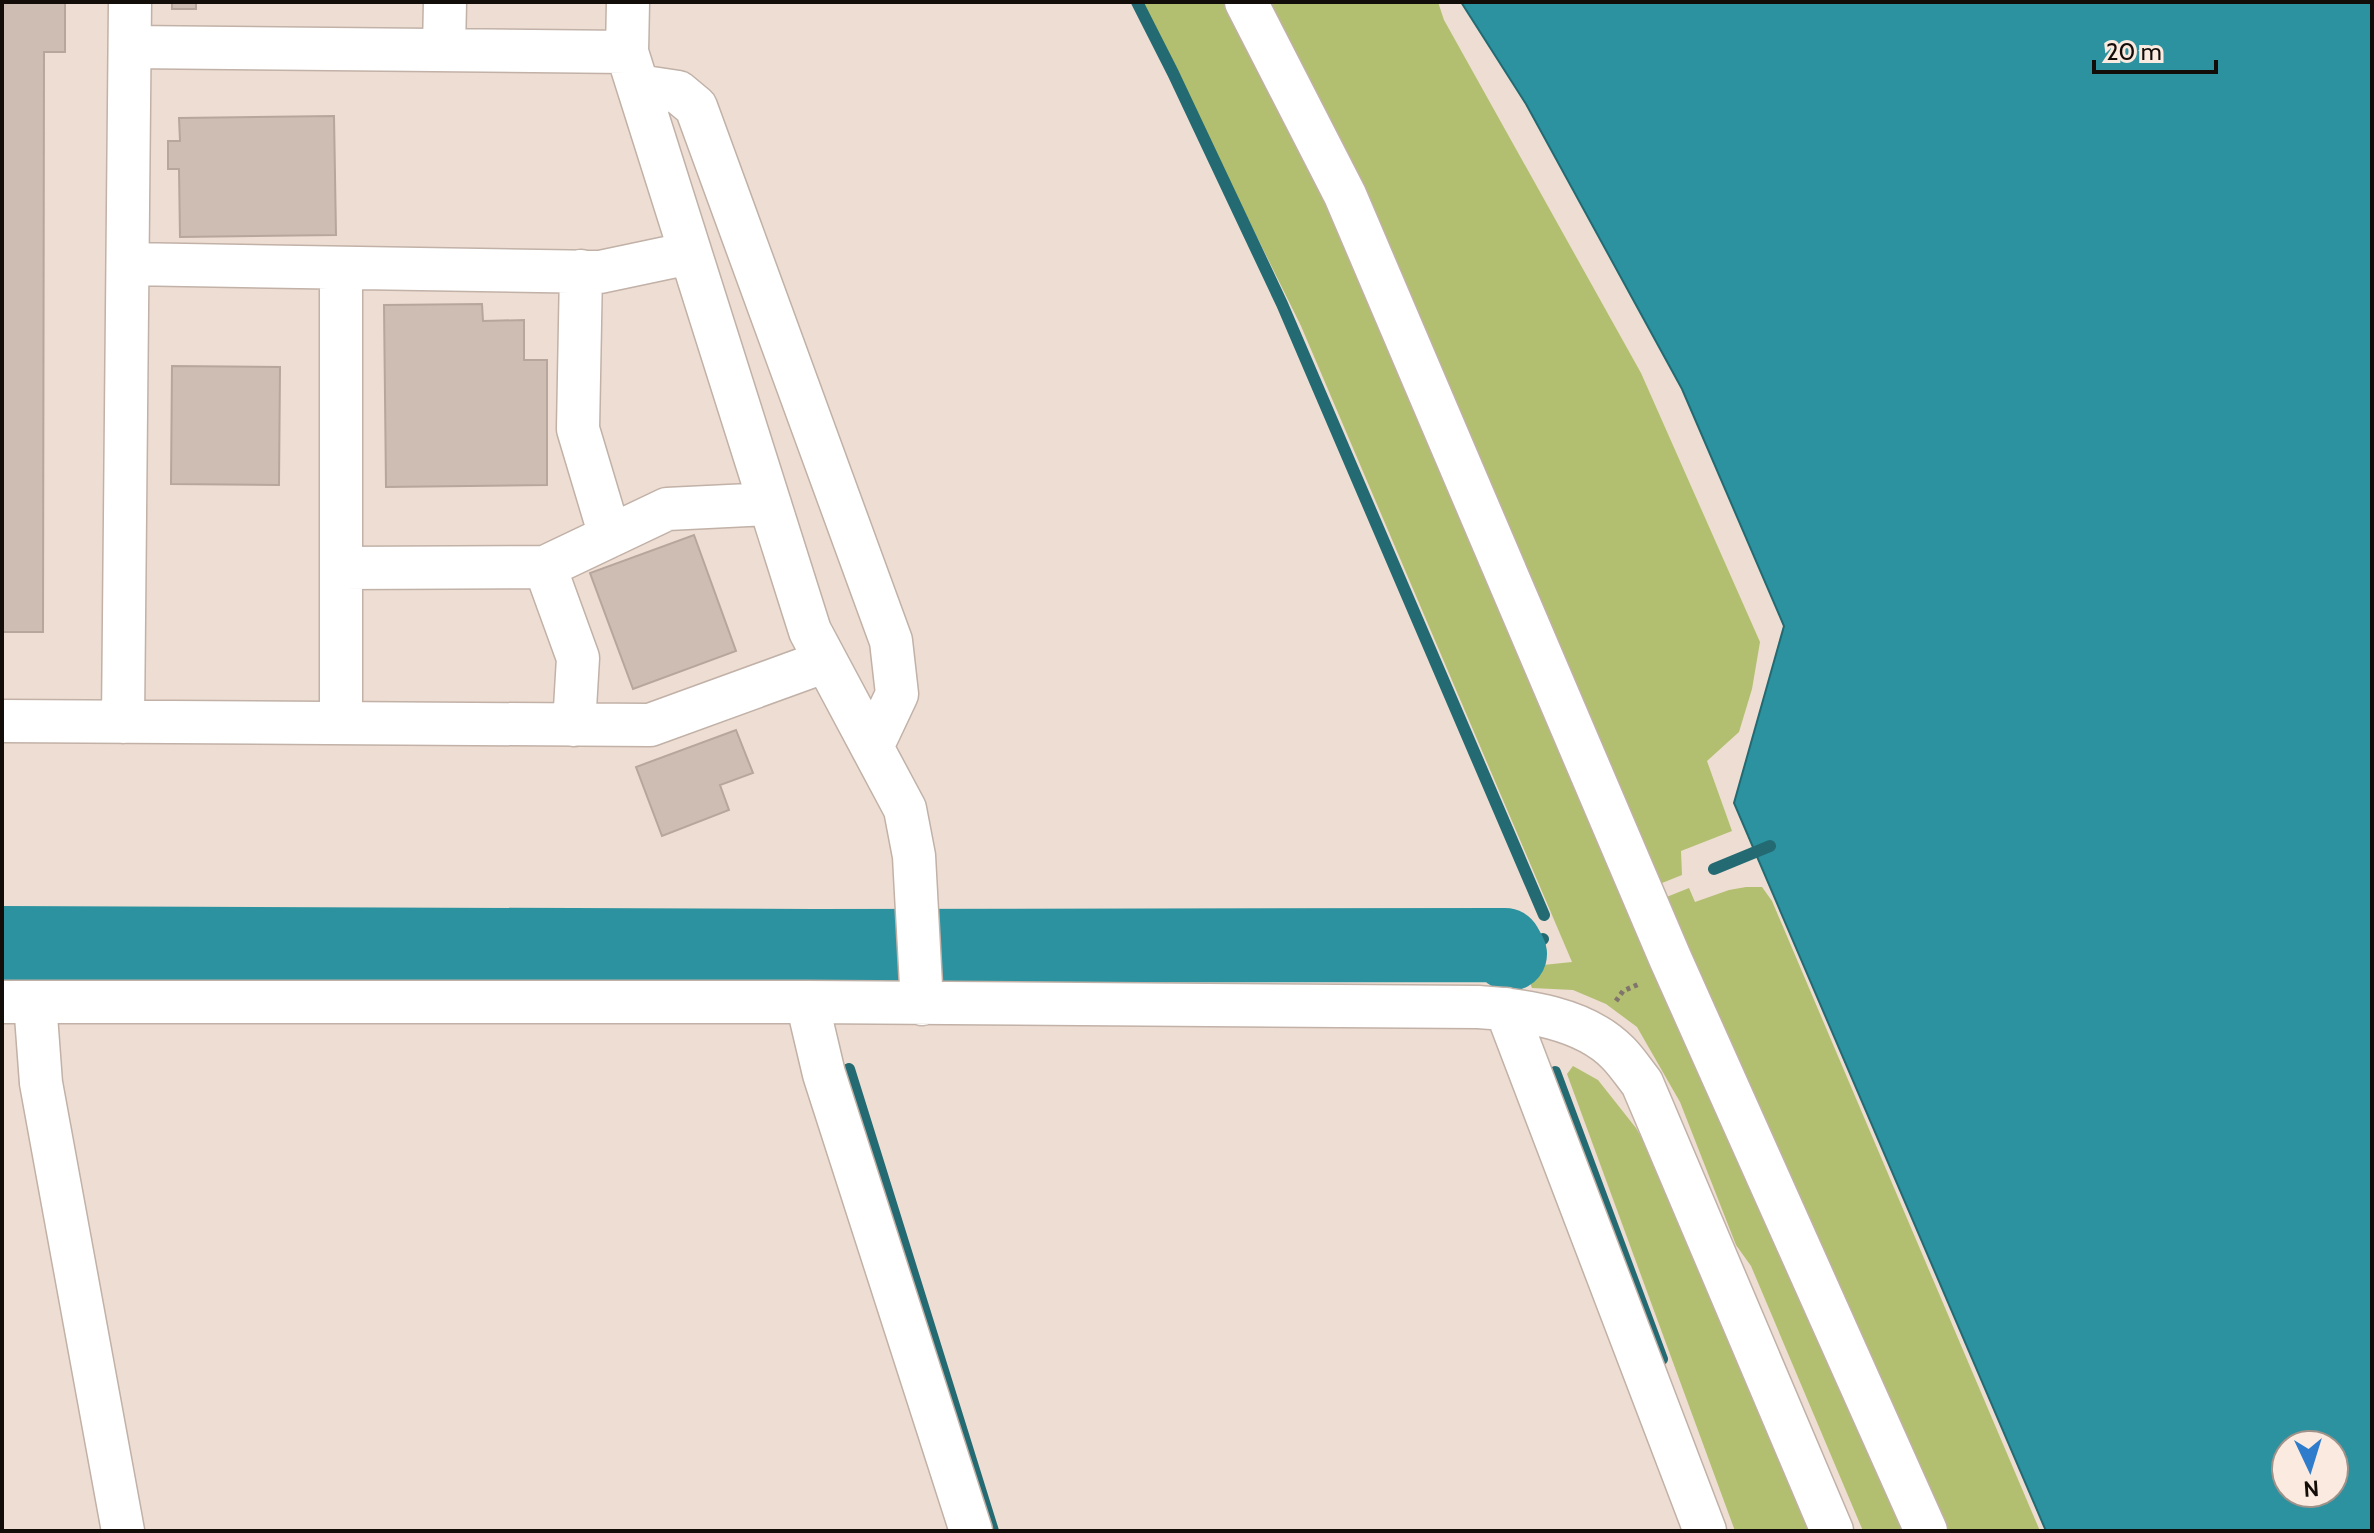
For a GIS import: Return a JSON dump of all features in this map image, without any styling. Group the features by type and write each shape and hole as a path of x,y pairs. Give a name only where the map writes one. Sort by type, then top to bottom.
{"street":[{"path":"123,722 130,2"},
{"path":"444,49 445,2"},
{"path":"628,2 633,69 810,631 905,809 914,856 922,1004"},
{"path":"1246,2 1345,195 1670,958 1926,1531"},
{"path":"130,47 444,49 633,69 678,92 696,107 891,641 897,694 872,747"},
{"path":"128,264 600,272 690,253"},
{"path":"341,268 341,723"},
{"path":"581,271 578,429 610,536"},
{"path":"341,568 545,567 667,509 770,504"},
{"path":"545,567 578,658 574,725"},
{"path":"2,721 650,725 826,661"},
{"path":"123,1531 41,1083 19,1002 807,1002 1506,1009 1549,1018 1584,1030 1617,1052 1642,1083 1832,1531"},
{"path":"807,1002 824,1074 971,1531"},
{"path":"1506,1009 1705,1531"}],"green space":[{"path":"1141,2 1230,2 1393,347 1908,1531 1863,1531 1751,1266 1736,1245 1680,1102 1637,1027 1606,1004 1573,990 1532,988 1524,967 1572,962 1301,326"},
{"path":"1261,2 1438,2 1444,20 1641,373 1760,642 1752,689 1739,732 1707,761 1732,831 1681,851 1682,875 1657,885"},
{"path":"1746,887 1762,887 1772,901 2040,1531 1937,1531 1664,898 1689,888 1695,902"},
{"path":"1573,1066 1598,1080 1636,1128 1670,1188 1814,1531 1735,1531 1567,1074"}],"water":[{"path":"1461,2 2372,2 2372,1531 2046,1531 1734,803 1784,626 1682,389 1526,104"}],"building":[{"path":"2,2 65,2 65,52 44,52 43,632 2,632"},
{"path":"172,2 196,2 196,9 172,9"},
{"path":"334,116 336,235 180,237 179,169 168,169 168,141 180,141 179,118"},
{"path":"482,304 483,321 524,320 524,360 547,360 547,485 386,487 384,305"},
{"path":"172,366 280,367 279,485 171,484"},
{"path":"694,535 736,651 633,689 590,573"},
{"path":"736,730 753,773 720,785 729,810 662,836 636,767"}],"waterway":[{"path":"1137,2 1282,304 1544,915"},
{"path":"1714,869 1770,846"},
{"path":"1514,961 1510,954 1543,939"},
{"path":"2,943 1505,945 1510,954"},
{"path":"813,946 816,961"},
{"path":"849,1069 993,1531"},
{"path":"1555,1072 1662,1359"}]}
